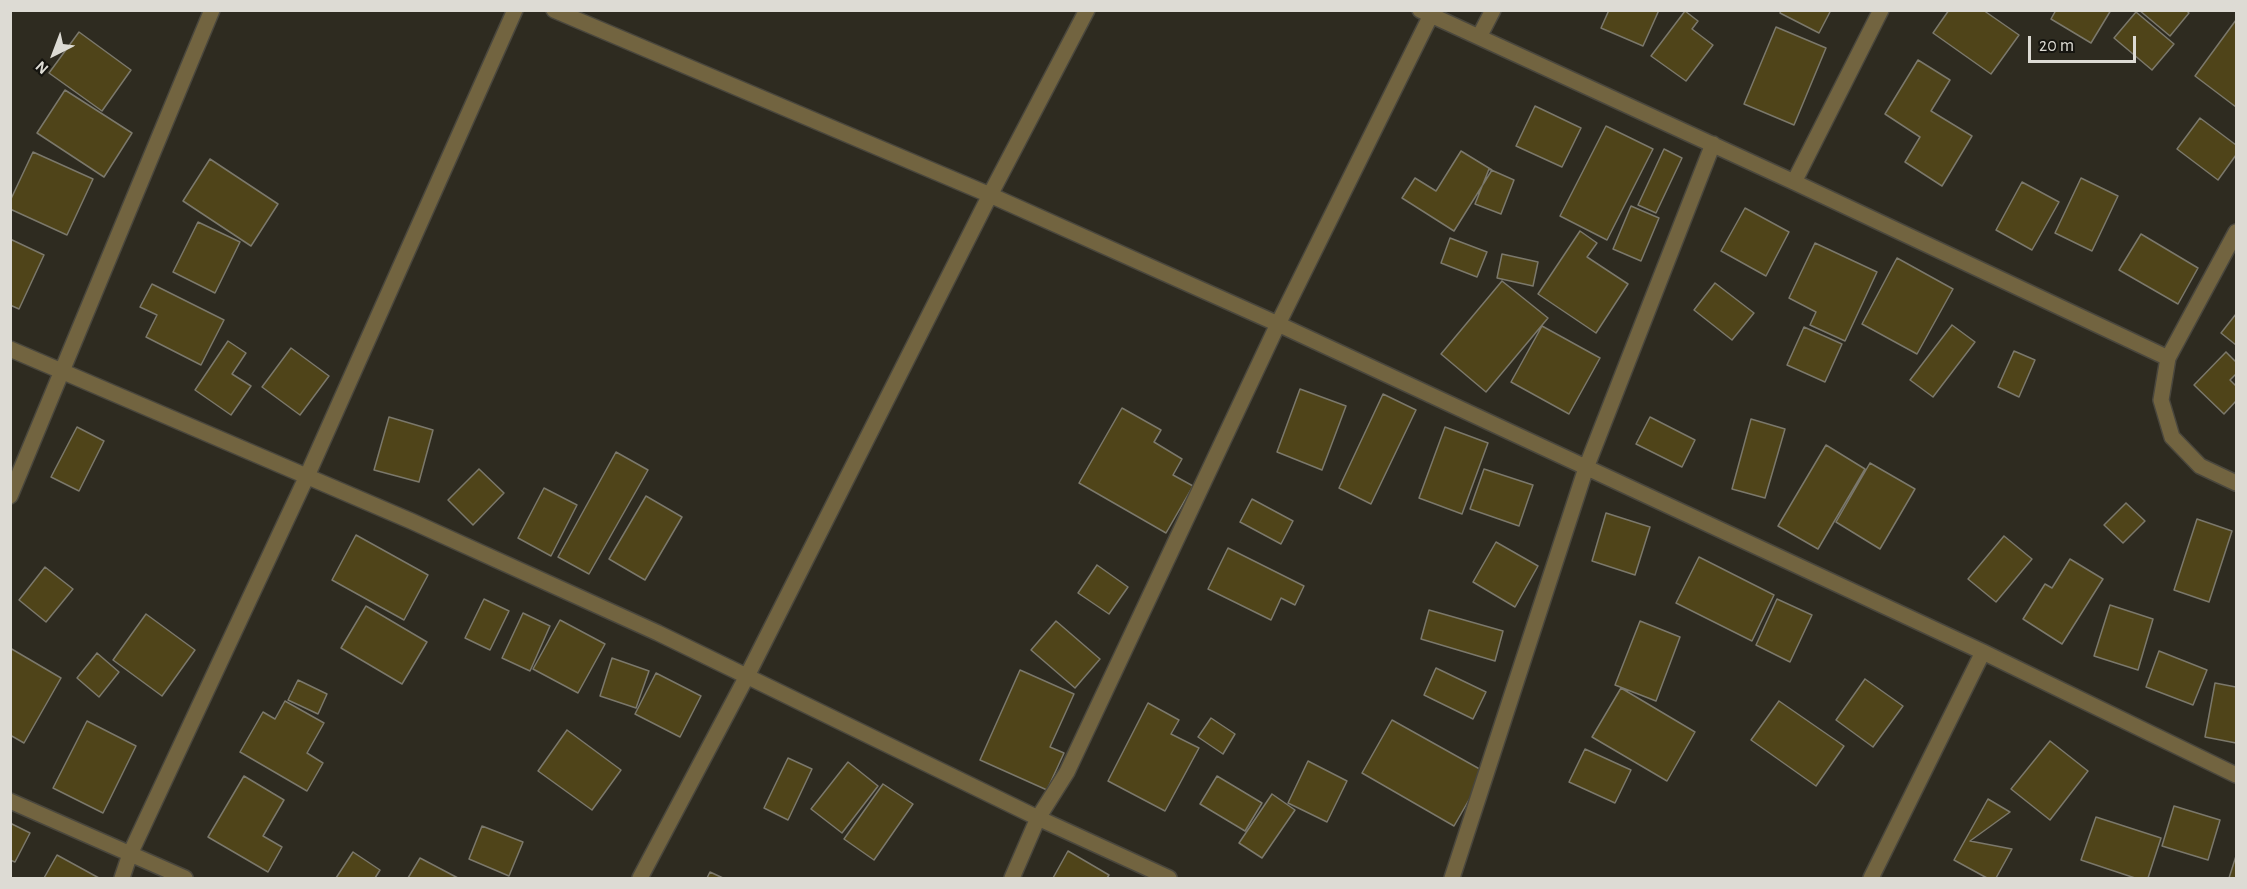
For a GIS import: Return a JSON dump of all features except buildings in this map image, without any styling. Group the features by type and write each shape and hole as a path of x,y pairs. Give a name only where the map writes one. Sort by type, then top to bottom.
{"street":[{"path":"10,496 64,372 212,10"},
{"path":"122,879 130,854 307,476 515,10"},
{"path":"554,10 990,195 1278,324 1983,652 2236,775"},
{"path":"640,879 747,676 990,195 1087,10"},
{"path":"1479,37 1493,10"},
{"path":"1794,182 1881,10"},
{"path":"1012,879 1038,818 1067,772 1425,13 1713,144 2168,358"},
{"path":"1452,879 1586,468 1713,144"},
{"path":"2236,232 2168,358 2161,400 2172,437 2200,466 2236,483"},
{"path":"10,349 307,476 626,619 1169,879"},
{"path":"1871,879 1983,652"},
{"path":"10,801 185,879"}]}
